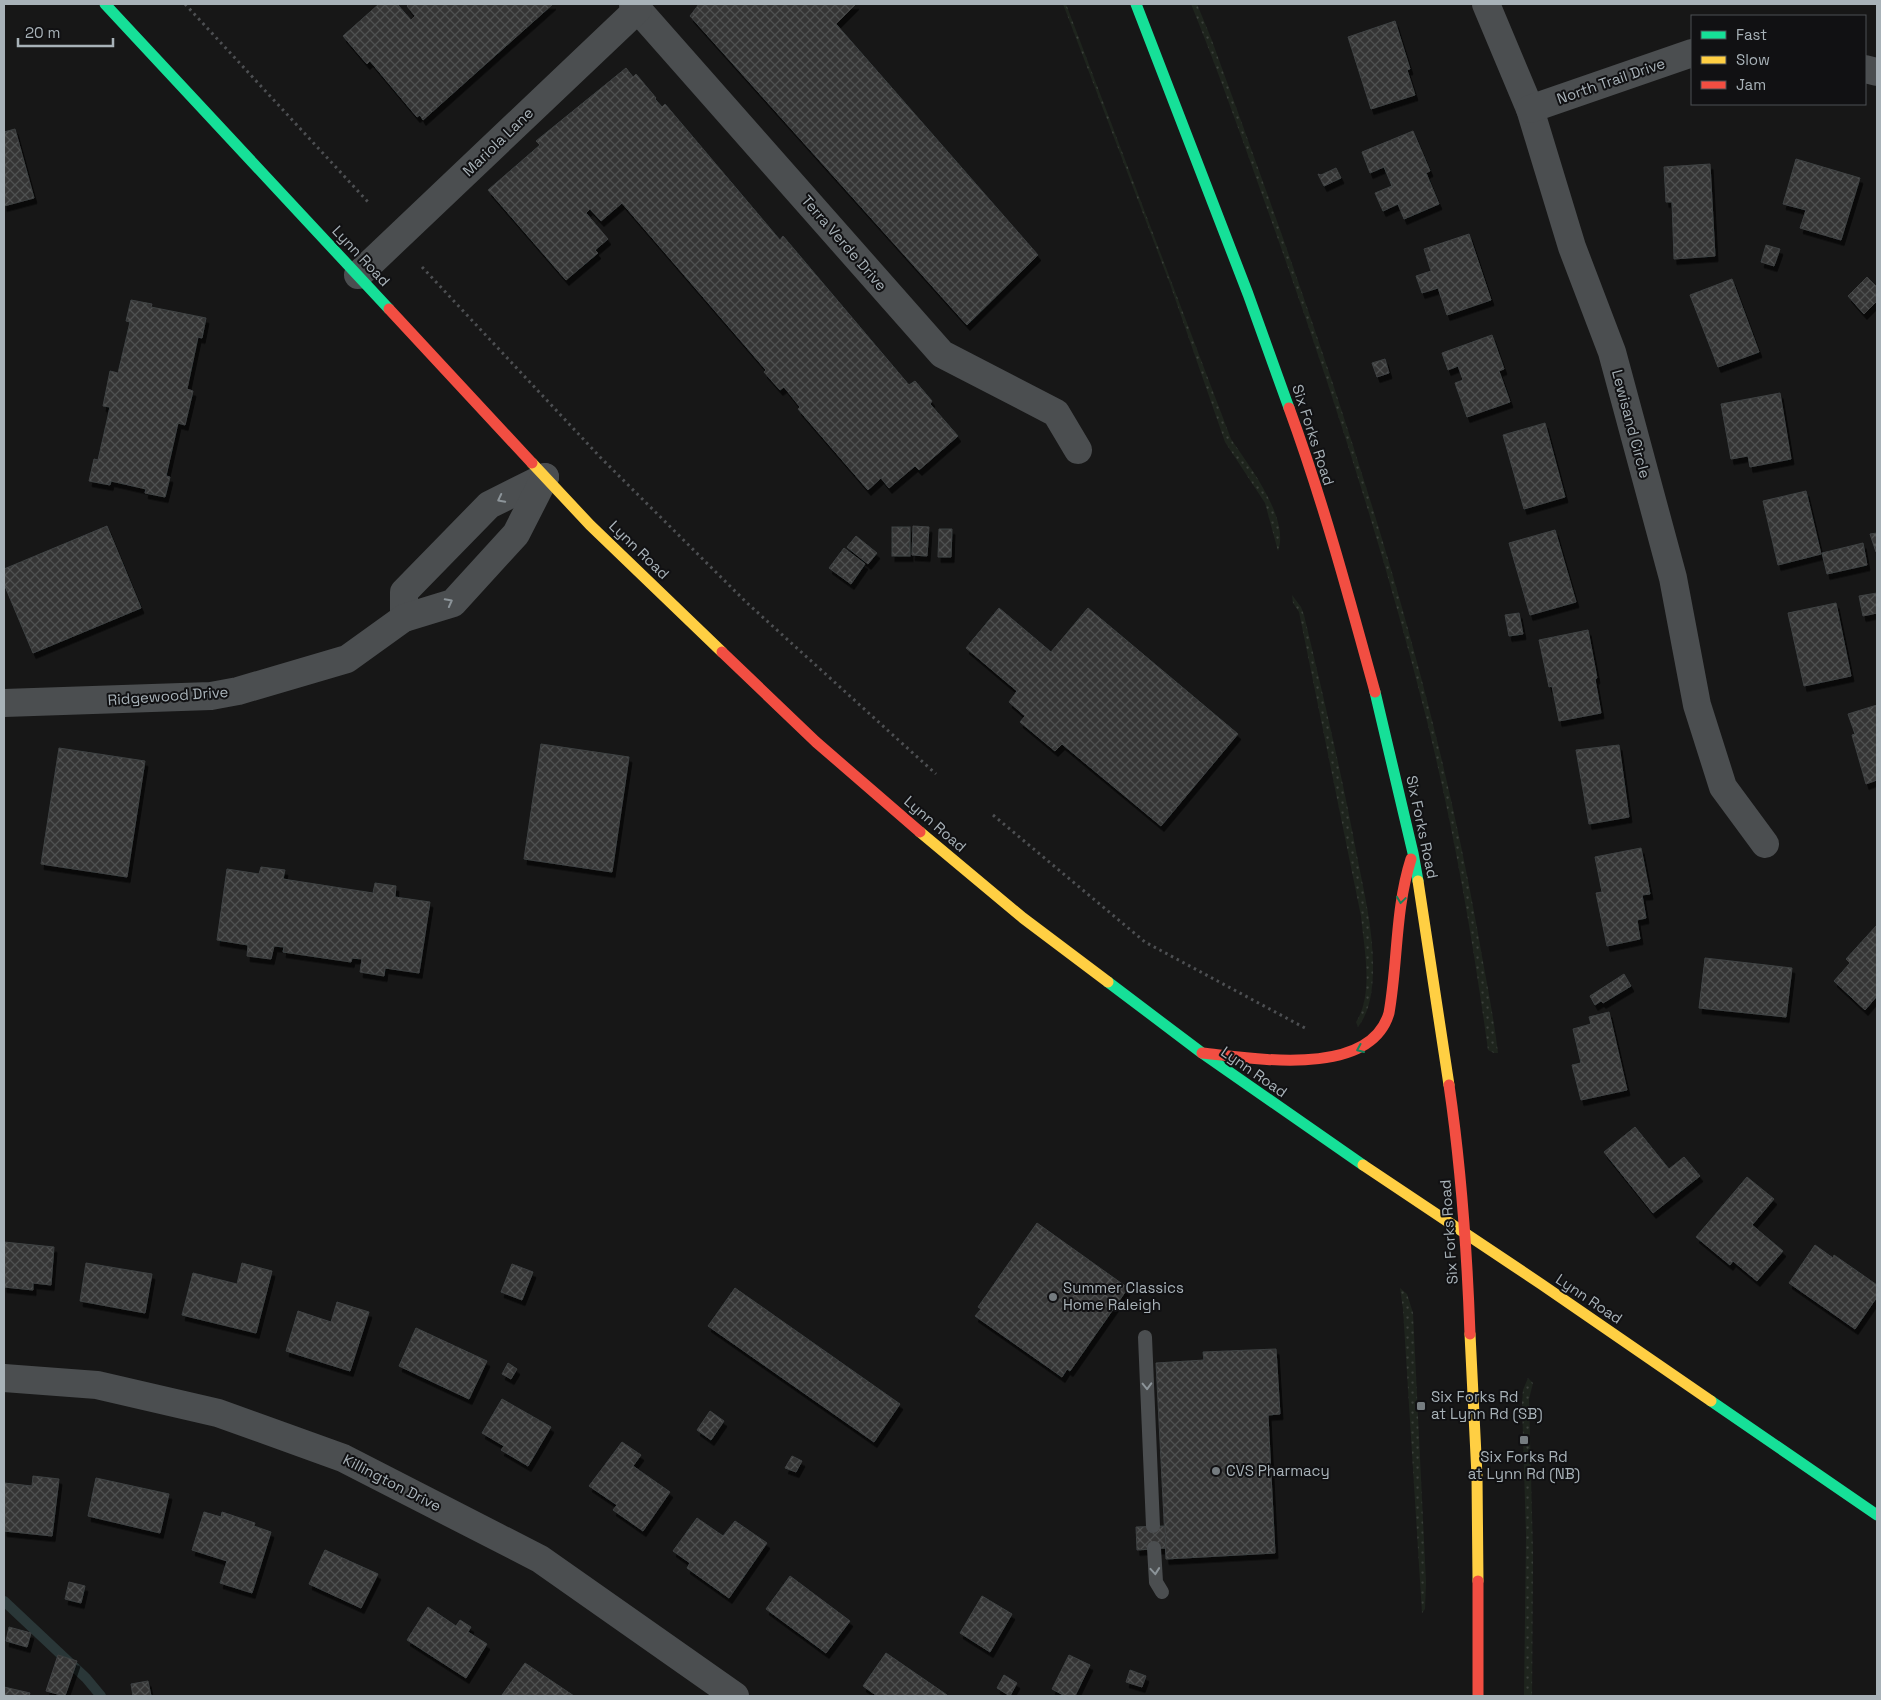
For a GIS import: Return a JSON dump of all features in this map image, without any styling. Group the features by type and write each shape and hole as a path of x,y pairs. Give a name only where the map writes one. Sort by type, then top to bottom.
{"main road":[{"name":"Lynn Road","path":"105,4 590,525 816,742 1022,918 1202,1053 1466,1236 1541,1284 1877,1515"},
{"name":"Six Forks Road","path":"1136,4 1248,294 1302,443 1360,639 1396,775 1414,853 1457,1138 1466,1236 1477,1476 1478,1696"},
{"path":"1202,1053 1304,1060 1344,1056 1363,1048 1375,1040 1386,1026 1391,999 1400,902 1404,878 1414,853"}],"street":[{"name":"Lewisand Circle","path":"1486,4 1530,109 1572,248 1612,352 1672,578 1697,705 1723,787 1765,844"},
{"name":"Mariola Lane","path":"358,275 635,6"},
{"name":"Terra Verde Drive","path":"635,6 942,354 1056,413 1078,450"},
{"name":"North Trail Drive","path":"1530,109 1691,53"},
{"name":"Ridgewood Drive","path":"4,703 211,696 238,692 347,659 404,618 453,603 516,534 545,477"},
{"path":"404,618 404,592 489,505 545,477"},
{"name":"Killington Drive","path":"4,1378 97,1385 218,1413 343,1458 540,1559 735,1696"}],"lane":[{"path":"1145,1337 1153,1526"},
{"path":"1154,1548 1156,1582 1162,1592"}],"path":[{"path":"185,4 369,203"},
{"path":"422,268 600,457 718,574 936,774"},
{"path":"993,815 1145,942 1309,1030"}],"shaded area":[{"path":"1063,4 1066,4 1231,439 1257,478 1273,508 1280,538 1278,551 1265,503 1225,442 1170,284"},
{"path":"1191,4 1197,4 1211,38 1290,257 1363,477 1397,589 1427,701 1454,814 1477,928 1498,1053 1488,1050 1469,926 1446,803 1427,721 1393,593 1313,340 1241,135"},
{"path":"1292,595 1301,607 1304,615 1345,795 1370,924 1373,952 1372,990 1366,1013 1358,1027 1356,1022 1362,1011 1366,985 1361,916 1299,612 1293,603"},
{"path":"1400,1288 1407,1294 1413,1313 1426,1582 1425,1609 1422,1613 1403,1309"},
{"path":"1528,1378 1533,1383 1529,1399 1533,1554 1532,1696 1524,1696 1526,1535 1522,1403 1523,1390"}],"building":[{"path":"379,4 397,4 411,20 415,16 407,6 409,4 553,4 423,120 420,115 417,117 370,61 367,64 343,36"},
{"path":"699,4 856,4 836,24 1038,255 967,325 690,16"},
{"path":"1395,21 1410,69 1407,70 1415,95 1371,109 1348,37"},
{"path":"626,68 633,77 636,74 662,107 665,104 780,240 783,236 909,385 915,381 932,401 930,404 958,436 919,470 915,466 889,488 881,478 868,490 798,409 800,407 784,387 780,390 764,372 766,370 622,203 601,221 590,209 586,213 608,239 595,250 598,253 566,280 488,190 540,145 536,141"},
{"path":"15,129 34,198 4,206 4,132"},
{"path":"1413,131 1430,171 1426,173 1439,204 1404,219 1398,204 1383,211 1375,193 1392,186 1384,167 1370,173 1362,152"},
{"path":"1796,159 1860,178 1841,240 1800,228 1806,210 1783,204"},
{"path":"1710,164 1715,256 1674,259 1672,202 1666,202 1664,167"},
{"path":"1336,168 1341,178 1324,186 1318,174 1321,175"},
{"path":"1469,234 1491,300 1447,315 1438,288 1422,293 1416,276 1431,271 1424,249"},
{"path":"1766,245 1780,249 1774,266 1761,262"},
{"path":"1867,277 1877,287 1877,301 1864,314 1848,296"},
{"path":"1732,279 1759,352 1718,367 1690,295"},
{"path":"131,300 152,304 151,307 206,318 202,338 198,337 187,389 193,391 185,425 178,423 166,476 170,477 165,497 145,493 146,489 111,481 110,485 89,481 94,459 98,460 110,407 103,406 110,371 118,373 130,322 126,321"},
{"path":"1492,335 1504,369 1499,371 1510,402 1467,417 1455,383 1463,380 1458,366 1448,370 1442,353"},
{"path":"1385,359 1389,373 1377,377 1372,363"},
{"path":"1780,393 1791,459 1750,467 1748,456 1731,459 1721,404"},
{"path":"1545,423 1565,497 1524,509 1503,435"},
{"path":"1806,491 1821,554 1778,565 1763,501"},
{"path":"107,526 141,608 33,653 4,584 4,569"},
{"path":"913,526 929,527 927,556 912,555"},
{"path":"892,527 910,527 910,556 892,556"},
{"path":"939,529 952,529 951,557 938,557"},
{"path":"1555,530 1576,602 1530,615 1509,543"},
{"path":"1877,533 1877,552 1876,552 1870,534"},
{"path":"856,536 877,553 868,564 847,547"},
{"path":"1863,543 1867,565 1827,574 1822,553"},
{"path":"844,548 865,564 851,584 829,568"},
{"path":"1877,593 1877,613 1863,616 1859,596"},
{"path":"1836,603 1851,676 1804,686 1788,613"},
{"path":"999,608 1051,652 1088,608 1238,734 1161,826 1062,744 1055,751 1020,722 1025,716 1009,702 1017,691 966,648"},
{"path":"1519,613 1523,634 1509,636 1505,615"},
{"path":"1588,630 1601,713 1559,721 1552,686 1549,687 1539,640"},
{"path":"1877,705 1877,780 1866,784 1852,735 1855,734 1848,714"},
{"path":"541,744 629,757 612,872 524,859"},
{"path":"1619,745 1629,817 1589,824 1576,750"},
{"path":"59,748 145,761 127,877 41,864"},
{"path":"1641,848 1650,894 1642,895 1646,918 1637,920 1640,939 1607,946 1596,893 1602,892 1595,857"},
{"path":"261,867 285,870 283,879 373,893 375,883 396,886 395,897 430,902 419,973 385,968 384,976 360,972 362,959 352,958 351,962 283,952 284,947 274,946 271,959 247,956 248,945 217,940 227,869 259,874"},
{"path":"1877,925 1877,996 1865,1010 1834,981 1850,963 1846,959"},
{"path":"1705,958 1792,968 1786,1017 1699,1008"},
{"path":"1624,974 1631,986 1603,1003 1601,1001 1595,1005 1590,996"},
{"path":"1609,1012 1627,1090 1581,1100 1572,1065 1581,1063 1573,1029 1591,1024 1589,1017"},
{"path":"1635,1127 1669,1169 1684,1157 1700,1176 1653,1213 1604,1152"},
{"path":"1747,1177 1774,1199 1752,1225 1783,1251 1757,1281 1733,1261 1730,1265 1696,1237"},
{"name":"Summer Classics Home Raleigh","path":"1037,1223 1128,1288 1070,1371 1067,1369 1062,1377 975,1316 981,1309 978,1307"},
{"path":"4,1242 54,1247 51,1285 33,1283 33,1290 4,1287"},
{"path":"1815,1245 1833,1258 1834,1255 1877,1285 1877,1297 1855,1329 1789,1283"},
{"path":"86,1263 152,1274 145,1313 80,1301"},
{"path":"242,1263 272,1271 256,1333 182,1315 193,1273 237,1284"},
{"path":"512,1264 533,1272 522,1300 501,1292"},
{"path":"735,1288 900,1404 874,1442 708,1326"},
{"path":"337,1302 369,1312 350,1371 286,1351 298,1311 331,1322"},
{"path":"416,1328 487,1361 469,1399 399,1366"},
{"name":"CVS Pharmacy","path":"1276,1349 1280,1414 1268,1415 1275,1553 1166,1559 1156,1363 1204,1360 1203,1352"},
{"path":"508,1363 517,1369 511,1379 502,1374"},
{"path":"502,1399 551,1427 528,1466 501,1450 504,1446 482,1433"},
{"path":"710,1411 724,1421 711,1440 697,1430"},
{"path":"622,1442 641,1455 633,1466 670,1492 643,1531 613,1510 617,1505 589,1486"},
{"path":"792,1456 802,1461 796,1472 785,1468"},
{"path":"33,1476 59,1479 52,1536 4,1531 4,1483 32,1486"},
{"path":"96,1478 169,1494 160,1533 88,1516"},
{"path":"204,1512 221,1517 222,1512 255,1523 254,1526 271,1532 252,1593 220,1583 227,1561 192,1550"},
{"path":"697,1518 723,1536 735,1521 767,1543 729,1598 687,1568 690,1563 673,1551"},
{"path":"1165,1526 1166,1548 1137,1550 1136,1527"},
{"path":"325,1550 378,1574 361,1608 309,1584"},
{"path":"790,1576 850,1621 826,1653 766,1609"},
{"path":"69,1582 85,1586 81,1603 65,1599"},
{"path":"982,1596 1012,1614 990,1652 960,1633"},
{"path":"428,1607 456,1626 460,1620 471,1627 468,1632 487,1644 466,1678 407,1640"},
{"path":"9,1627 31,1633 27,1647 6,1641"},
{"path":"886,1653 947,1695 877,1696 863,1686"},
{"path":"58,1655 77,1661 65,1696 46,1691"},
{"path":"1069,1655 1090,1665 1075,1696 1065,1696 1052,1689"},
{"path":"525,1663 574,1696 502,1695"},
{"path":"1130,1670 1146,1676 1142,1687 1126,1682"},
{"path":"1004,1675 1017,1683 1010,1696 997,1688"},
{"path":"148,1681 151,1696 133,1696 131,1684"},
{"path":"4,1687 30,1693 29,1696 4,1696"}],"waterway":[{"path":"4,1601 86,1678 101,1696"}],"traffic: fast":[{"path":"105,4 389,309"},
{"path":"1136,4 1248,294 1289,408"},
{"path":"1375,692 1418,881"},
{"path":"1108,982 1202,1053 1363,1165"},
{"path":"1711,1401 1877,1515"}],"traffic: slow":[{"path":"532,463 590,525 722,652"},
{"path":"920,832 1023,918 1108,982"},
{"path":"1418,881 1449,1085"},
{"path":"1363,1165 1711,1401"},
{"path":"1470,1334 1477,1476 1478,1581"}],"traffic: jam":[{"path":"389,309 532,463"},
{"path":"1289,408 1324,514 1375,692"},
{"path":"722,652 816,742 920,832"},
{"path":"1202,1053 1279,1060 1308,1060 1335,1056 1359,1048 1378,1034 1389,1013 1399,916 1411,859"},
{"path":"1449,1085 1463,1209 1470,1334"},
{"path":"1478,1581 1478,1696"}],"place":[{"name":"Summer Classics Home Raleigh","path":"1053,1297"},
{"name":"Six Forks Rd at Lynn Rd (SB)","path":"1421,1406"},
{"name":"Six Forks Rd at Lynn Rd (NB)","path":"1524,1440"},
{"name":"CVS Pharmacy","path":"1216,1471"}]}
